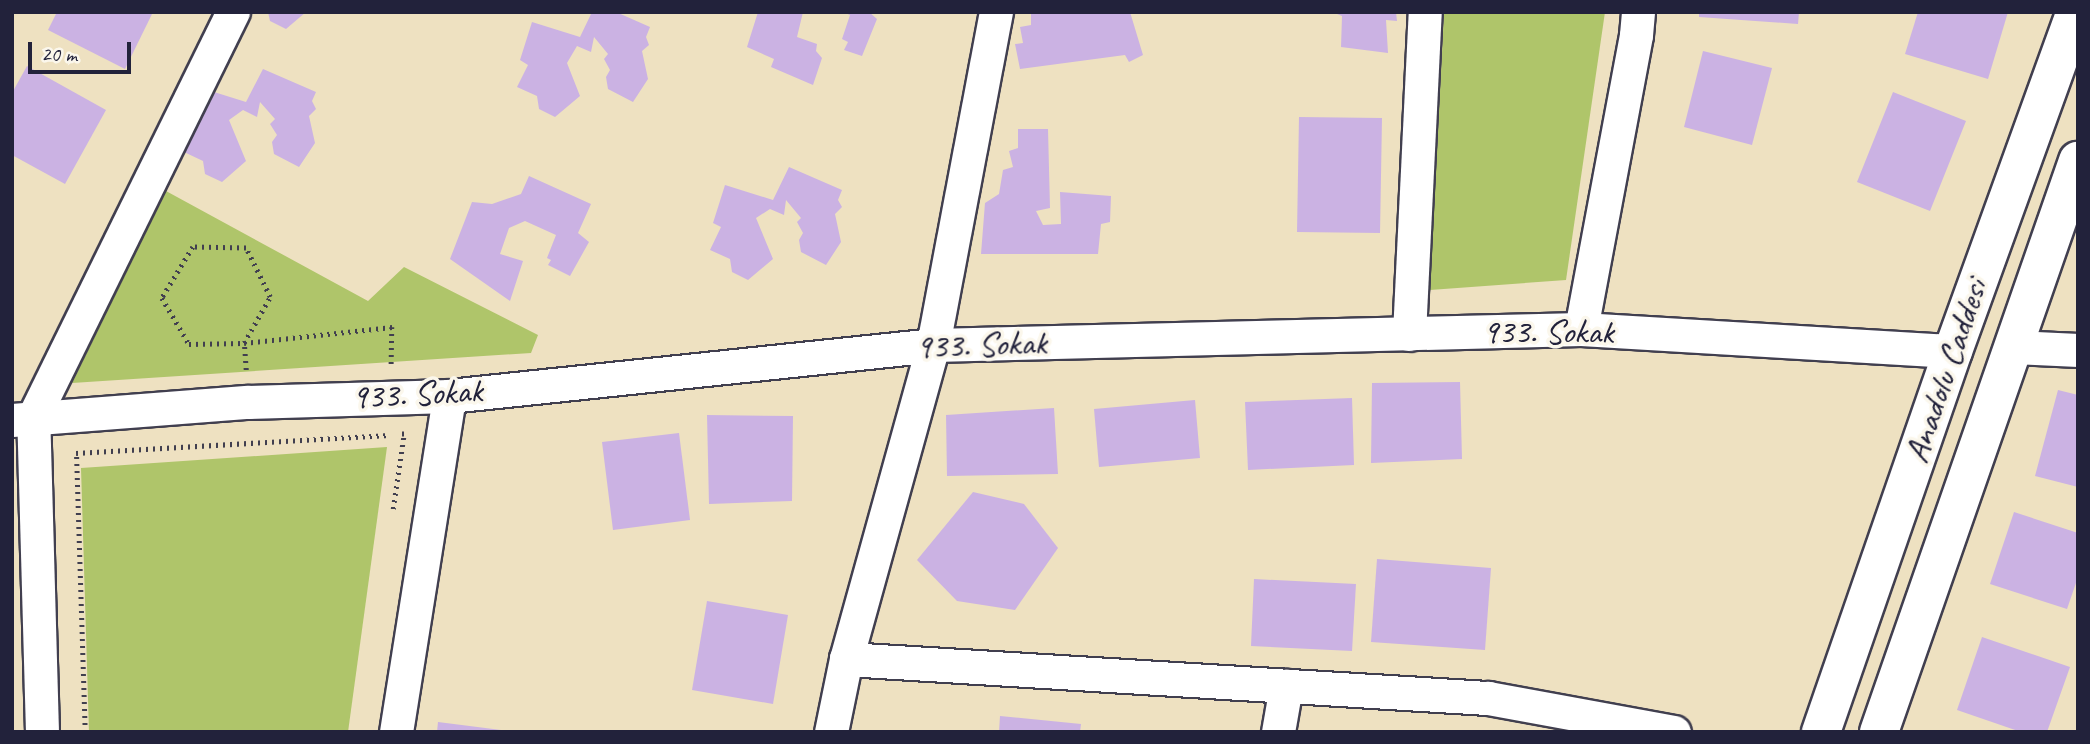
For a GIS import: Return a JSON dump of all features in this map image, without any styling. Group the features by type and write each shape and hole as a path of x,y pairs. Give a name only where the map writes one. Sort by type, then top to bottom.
{"main road":[{"name":"Anadolu Caddesi","path":"1821,732 1953,351 2076,12"},
{"name":"Anadolu Caddesi","path":"1879,732 2078,162"}],"street":[{"path":"42,732 23,419 233,12"},
{"path":"831,732 846,659 933,345 996,12"},
{"path":"1409,334 1424,12"},
{"path":"1581,329 1636,35 1638,12"},
{"name":"933. Sokak","path":"23,419 248,402 449,396 933,345 1581,329 1953,351"},
{"path":"2014,347 2078,350"},
{"path":"396,732 449,396"},
{"path":"846,659 1488,698 1674,732"},
{"path":"1278,732 1286,686"}],"path":[{"path":"248,402 244,343 270,297 246,248 193,247 162,298 189,344 244,343 392,327 390,396"},
{"path":"85,732 76,453 404,434 393,515"}],"green space":[{"path":"1444,12 1605,12 1566,280 1430,290"},
{"path":"166,191 368,301 404,267 538,335 531,353 72,383"},
{"path":"387,447 348,732 89,732 81,468"}],"building":[{"path":"57,12 153,12 125,69 48,30"},
{"path":"268,12 306,12 286,29 270,21"},
{"path":"592,12 616,12 650,27 646,37 649,45 642,51 648,79 633,102 608,89 606,77 610,70 604,59 608,54 594,37 591,52 577,46 567,63 580,96 555,117 539,109 537,96 517,87 528,65 520,60 532,22 580,37"},
{"path":"758,12 803,12 797,37 817,44 816,51 822,58 813,85 771,67 774,59 747,47"},
{"path":"843,12 869,12 877,19 862,56 844,50 848,42 842,39 850,15"},
{"path":"1031,12 1130,12 1143,55 1129,62 1125,55 1020,69 1015,44 1023,43 1020,27 1031,25"},
{"path":"1332,12 1396,12 1397,21 1386,20 1388,53 1341,47 1342,16"},
{"path":"1699,12 1799,12 1798,24 1699,17"},
{"path":"1918,12 2008,12 1988,79 1905,54"},
{"path":"1703,51 1772,68 1752,145 1684,127"},
{"path":"27,66 106,110 65,184 12,155 12,93"},
{"path":"263,69 316,92 312,101 316,109 309,116 315,143 299,167 274,154 272,142 277,135 270,124 275,119 260,102 257,117 243,110 229,120 246,161 222,182 205,174 203,161 184,152 195,129 187,125 198,87 246,102"},
{"path":"1893,92 1966,121 1930,211 1857,182"},
{"path":"1299,117 1382,118 1380,233 1297,232"},
{"path":"1018,129 1048,129 1050,208 1036,211 1043,225 1061,224 1060,192 1111,196 1110,222 1101,224 1098,254 981,254 985,203 999,194 1003,170 1013,167 1009,151 1018,148"},
{"path":"789,167 842,190 838,200 842,207 835,214 841,242 826,265 801,252 799,240 803,233 797,222 801,218 786,200 784,215 770,209 756,218 773,259 748,280 732,272 730,259 710,250 721,227 713,223 725,185 773,200"},
{"path":"529,176 591,204 578,233 589,242 570,276 548,265 551,260 547,258 556,235 525,221 509,228 500,254 523,261 510,301 450,259 472,202 492,204 521,194"},
{"path":"1460,382 1462,459 1371,463 1372,383"},
{"path":"2058,390 2078,395 2078,487 2035,476"},
{"path":"1352,398 1354,465 1248,470 1245,402"},
{"path":"1195,400 1200,458 1099,467 1094,409"},
{"path":"1054,408 1058,474 947,476 946,415"},
{"path":"707,415 793,416 792,501 709,504"},
{"path":"679,433 690,520 613,530 602,442"},
{"path":"973,492 1024,504 1058,548 1015,610 957,601 917,560"},
{"path":"2014,512 2078,533 2078,577 2067,609 1990,584"},
{"path":"1377,559 1491,568 1485,650 1371,642"},
{"path":"1254,579 1356,584 1352,651 1251,646"},
{"path":"707,601 788,615 773,704 692,690"},
{"path":"1982,637 2070,667 2047,732 2021,732 1957,710"},
{"path":"1000,716 1081,724 1080,732 999,732"},
{"path":"438,722 501,730 501,732 437,732"}]}
